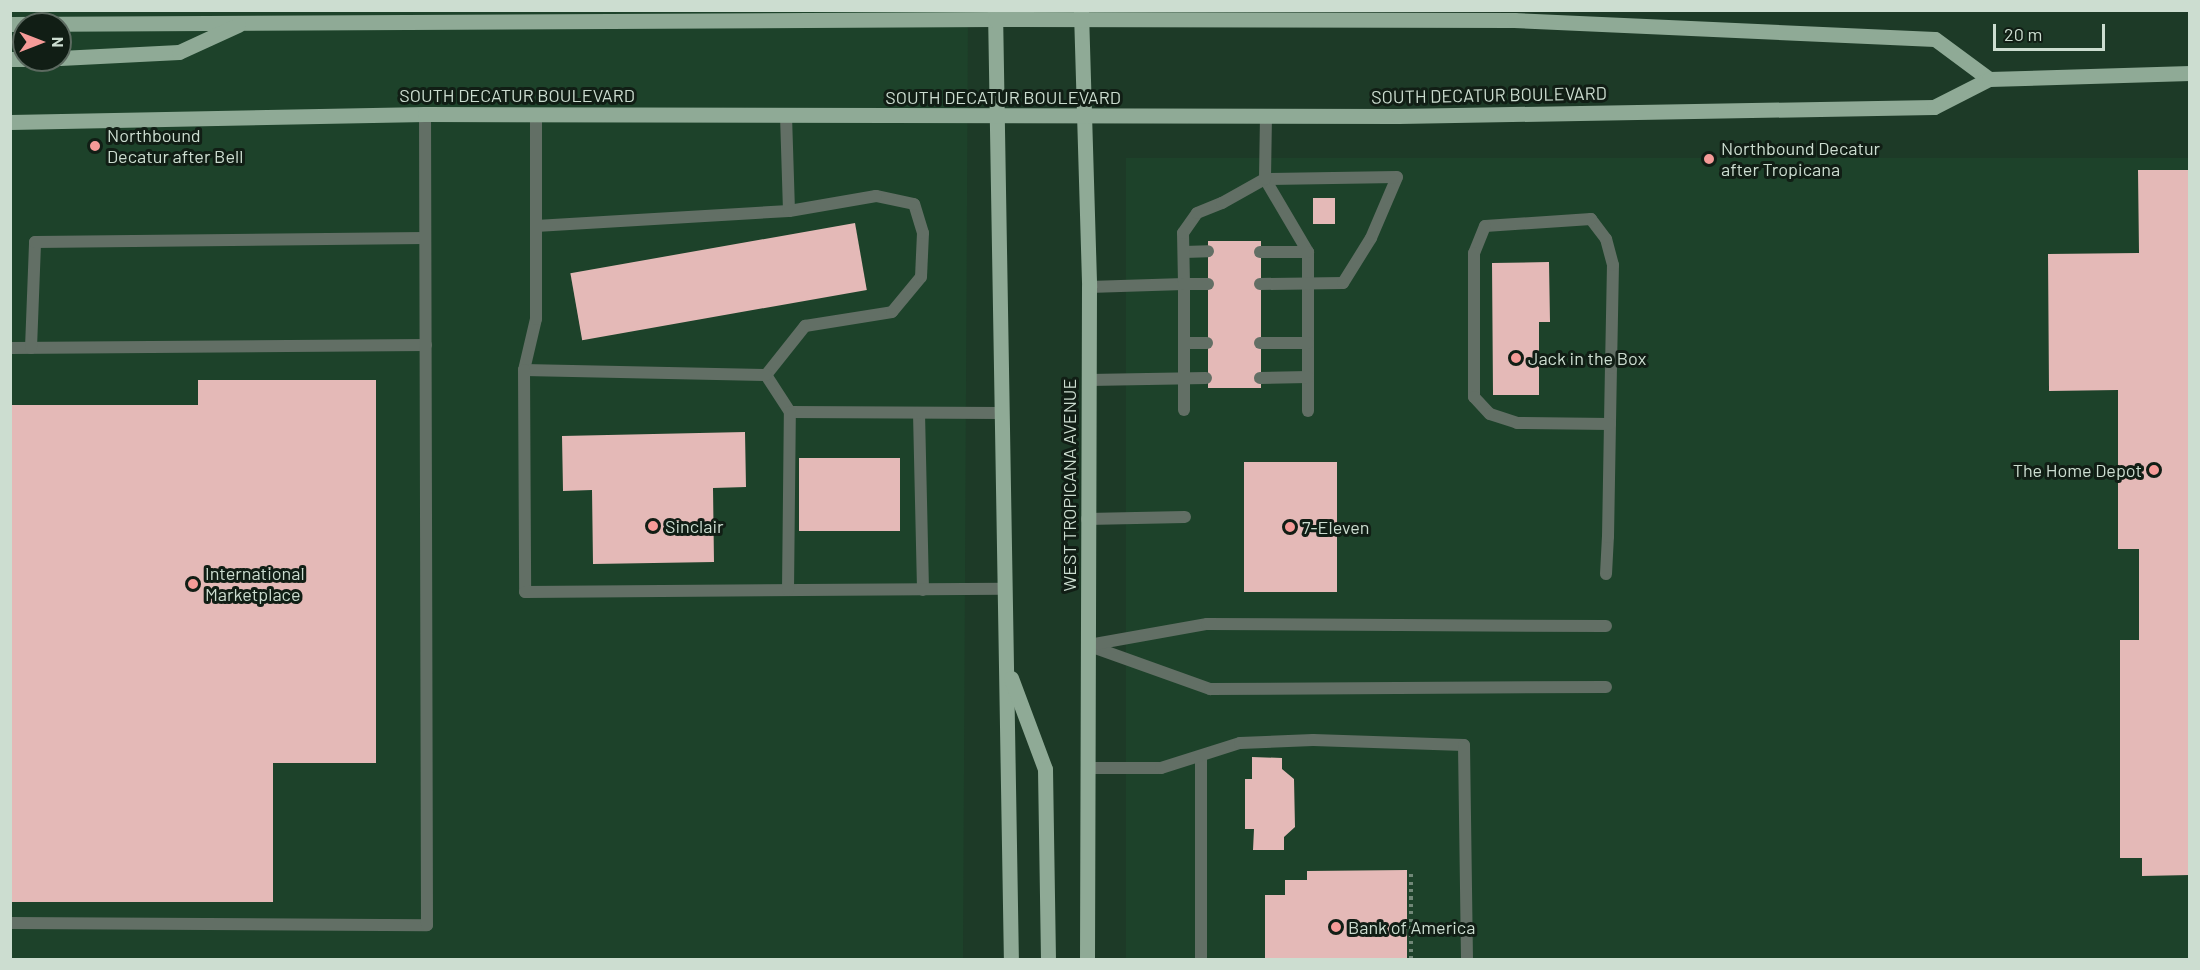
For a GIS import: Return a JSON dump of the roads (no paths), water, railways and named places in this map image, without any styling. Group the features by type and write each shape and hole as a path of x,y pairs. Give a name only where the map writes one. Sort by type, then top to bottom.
{"main road":[{"path":"995,15 1011,960"},
{"path":"10,24 995,15 1514,20 1935,39 1989,79"},
{"name":"WEST TROPICANA AVENUE","path":"1081,15 1086,117 1089,287 1087,960"},
{"path":"72,57 179,52 244,23"},
{"name":"SOUTH DECATUR BOULEVARD","path":"10,122 425,114 1086,117 1934,107 1989,79 2190,73"},
{"path":"1006,667 1045,769 1048,960"}],"lane":[{"path":"10,923 427,925 425,114"},
{"path":"536,114 536,319 524,370 525,592 1005,589"},
{"path":"786,116 789,211"},
{"path":"1266,116 1265,179 1308,252 1308,411"},
{"path":"1184,410 1183,233 1197,213 1222,203 1265,179 1397,177 1371,238 1343,283 1260,284"},
{"path":"536,226 789,211 876,196 914,204 923,233 921,276 892,312 805,326 766,375"},
{"path":"1606,574 1610,423 1613,265 1606,239 1591,219 1485,226 1474,253 1474,397 1490,414 1517,423 1610,423"},
{"path":"31,348 35,242 425,238"},
{"path":"1184,252 1208,251"},
{"path":"1260,252 1308,252"},
{"path":"1089,287 1208,284"},
{"path":"1184,343 1207,343"},
{"path":"1260,343 1308,343"},
{"path":"10,348 426,345"},
{"path":"524,370 766,375"},
{"path":"766,375 790,412 788,590"},
{"path":"1260,378 1308,377"},
{"path":"1089,380 1206,378"},
{"path":"790,412 1002,413"},
{"path":"919,413 923,590"},
{"path":"1087,519 1185,517"},
{"path":"1087,645 1207,624 1606,627"},
{"path":"1087,645 1210,688 1606,687"},
{"path":"1087,768 1161,768 1240,743 1313,740 1464,745 1467,960"},
{"path":"1201,756 1201,960"}],"place":[{"name":"Northbound Decatur after Bell","path":"95,146"},
{"name":"Northbound Decatur after Tropicana","path":"1709,159"},
{"name":"Jack in the Box","path":"1516,358"},
{"name":"The Home Depot","path":"2154,470"},
{"name":"Sinclair","path":"653,526"},
{"name":"7-Eleven","path":"1290,527"},
{"name":"International Marketplace","path":"193,584"},
{"name":"Bank of America","path":"1336,927"}]}
